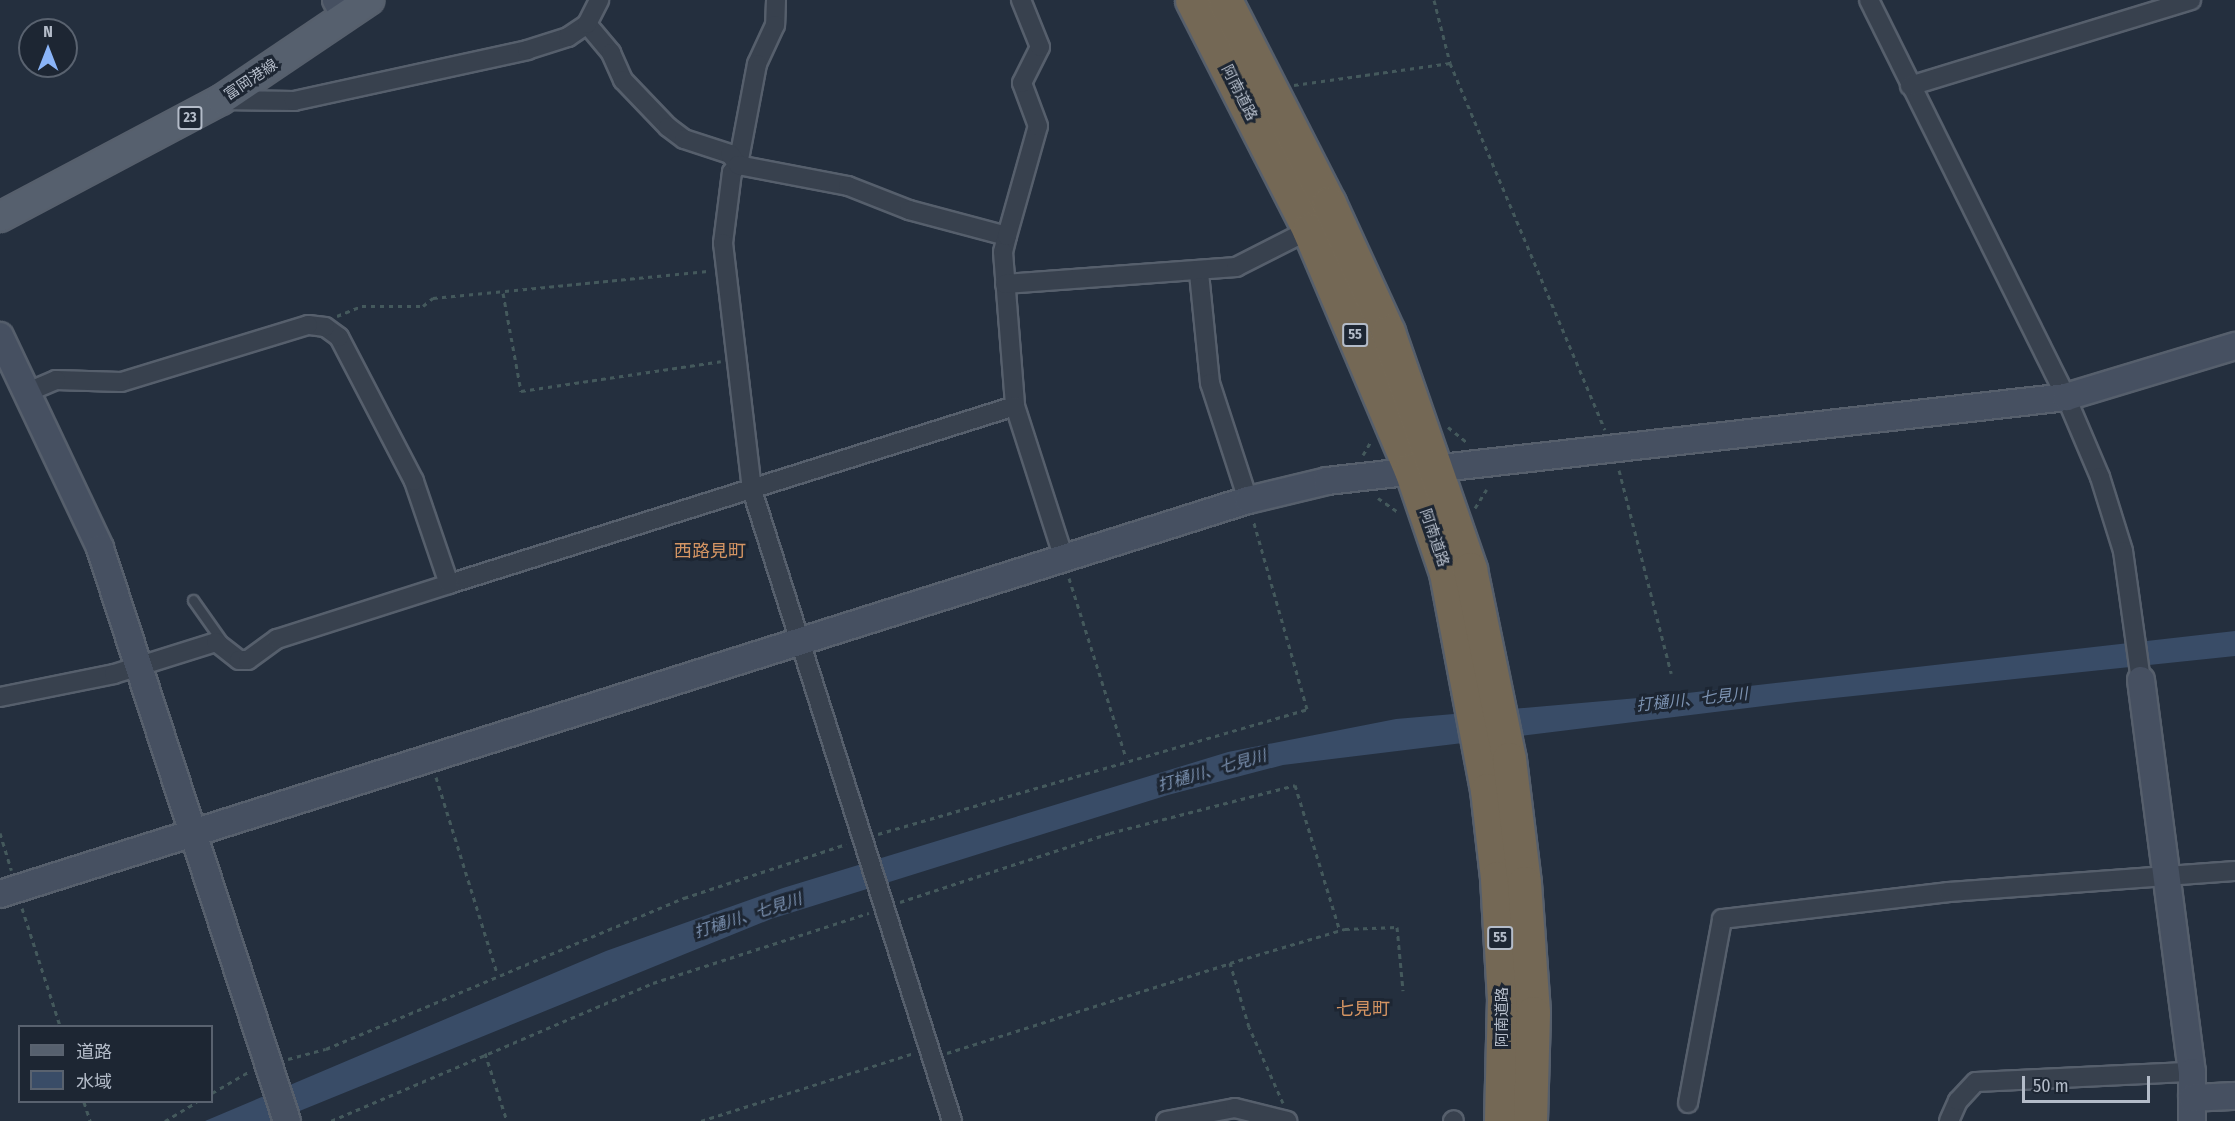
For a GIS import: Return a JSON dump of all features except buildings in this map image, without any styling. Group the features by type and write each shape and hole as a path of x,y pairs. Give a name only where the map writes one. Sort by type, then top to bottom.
{"highway":[{"name":"阿南道路","path":"1192,0 1309,230 1425,470"},
{"name":"阿南道路","path":"1225,0 1388,332 1425,470 1446,573 1483,687 1533,1013 1530,1121"},
{"name":"阿南道路","path":"1495,758 1497,878 1504,998 1501,1121"}],"main road":[{"name":"富岡港線","path":"0,217 221,100 341,8 369,0"}],"street":[{"path":"221,100 294,101 411,78 527,50 568,37 586,24 599,0"},
{"path":"776,0 775,25 757,64 738,165 732,172 722,269 734,321 733,360 752,490 952,1121"},
{"path":"1020,0 1040,47 1023,83 1038,126 1007,236 1005,284 1015,406 1064,559"},
{"path":"1869,0 2066,396 2123,551 2169,879 2192,1072 2192,1109 2235,1096"},
{"path":"1910,86 2191,0"},
{"path":"586,24 611,53 623,80 668,127 684,139 730,154 738,165 848,186 909,210 1007,236"},
{"path":"1005,284 1199,273 1236,267 1309,230"},
{"path":"1199,273 1210,383 1248,500"},
{"path":"28,392 56,380 121,382 308,325 325,327 339,337 405,461 449,584"},
{"path":"0,336 100,548 139,666 190,836 287,1121"},
{"path":"8,892 1248,500 1327,481 2066,396 2235,346"},
{"path":"0,697 139,666 224,644 238,660 248,660 277,639 1015,406"},
{"path":"1688,1103 1722,920 2010,886 2169,879 2235,871"},
{"path":"1949,1121 1958,1101 1976,1082 2192,1072"},
{"path":"1166,1121 1235,1108 1286,1120"}],"lane":[{"path":"193,600 224,644"}],"path":[{"path":"1434,0 1450,63 1614,449 1671,673"},
{"path":"1272,92 1306,81 1450,63"},
{"path":"325,327 362,306 423,306 433,298 502,293 722,269"},
{"path":"502,293 521,391 733,360"},
{"path":"1444,422 1471,444"},
{"path":"213,1093 269,1069 326,1049 497,973 684,898 1126,758 1308,709 1248,500"},
{"path":"1064,559 1126,758"},
{"path":"430,758 497,973"},
{"path":"0,833 8,892 60,1025"},
{"path":"701,1121 1346,929 1397,927 1403,991"},
{"path":"1230,963 1249,1027 1286,1109 1286,1120"},
{"path":"485,1053 507,1121"},
{"path":"85,1103 90,1121"},
{"path":"165,1121 194,1103"}],"water":[{"name":"打樋川、七見川","path":"2235,631 2235,656 1796,702 1283,765 1168,795 771,919 275,1121 205,1121 606,951 783,888 1228,752 1396,719 1661,696"}],"district":[{"name":"西路見町","path":"710,551"},
{"name":"七見町","path":"1363,1009"}]}
